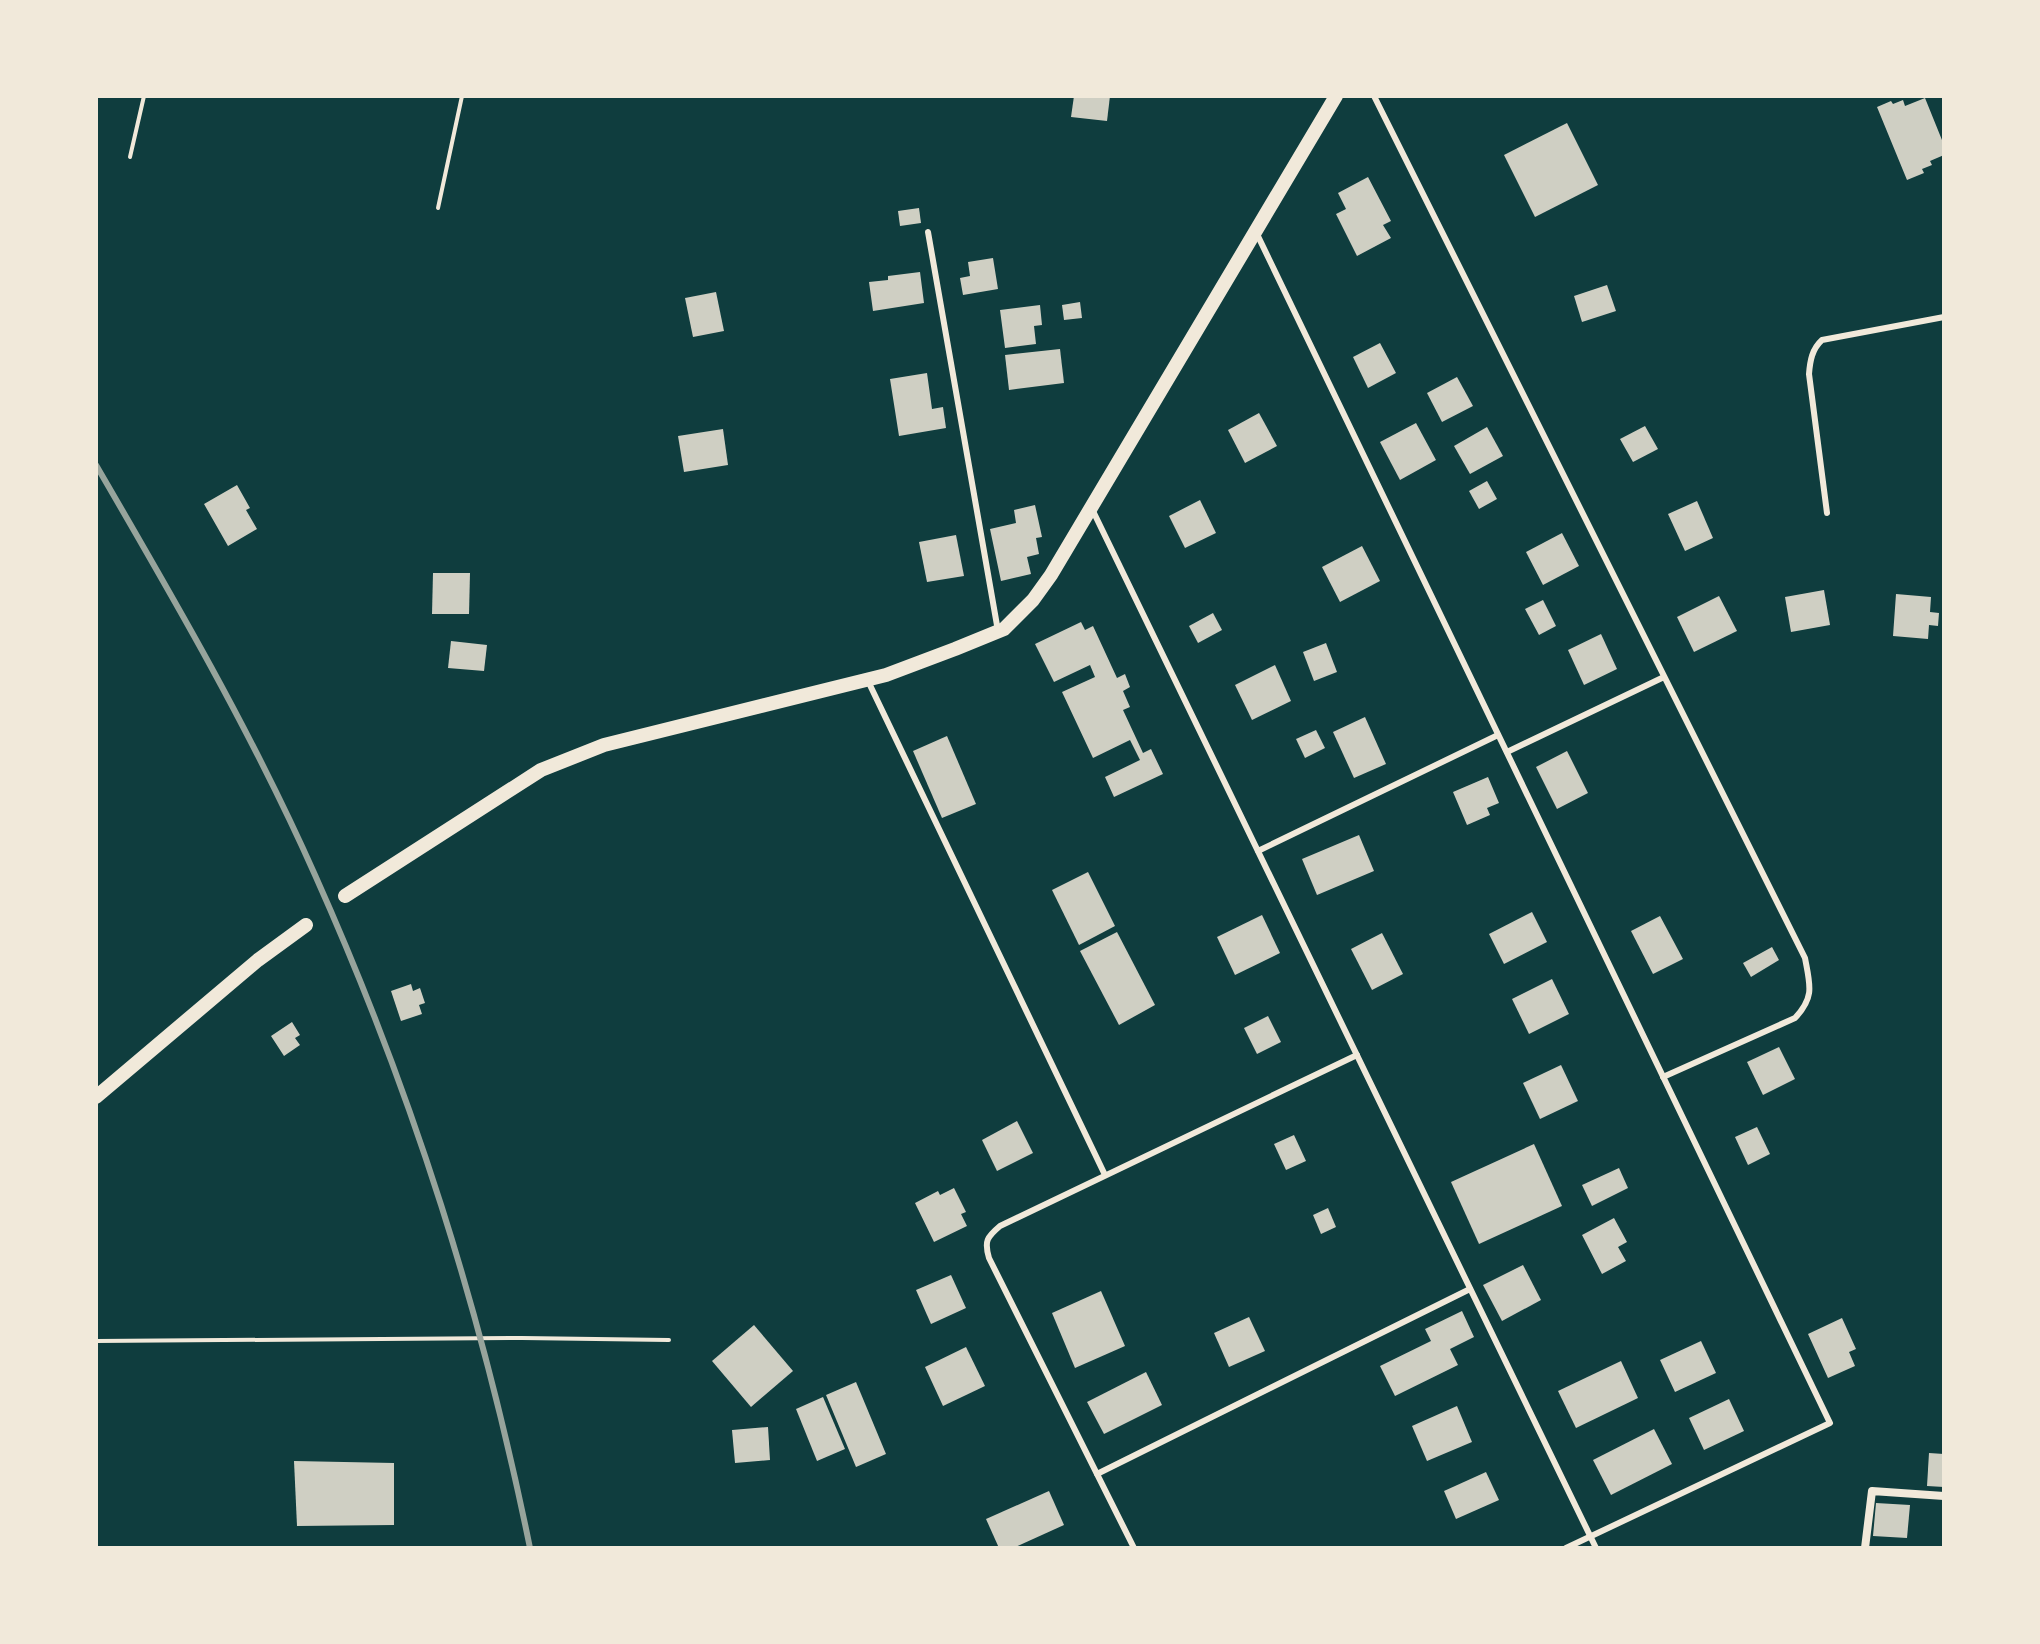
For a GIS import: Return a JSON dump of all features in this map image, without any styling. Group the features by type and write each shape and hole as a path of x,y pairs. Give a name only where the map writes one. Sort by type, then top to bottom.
{"street":[{"path":"345,896 522,781 571,756 868,680 998,632 1021,615 1051,575 1336,96"},
{"path":"96,1097 215,996 306,925"},
{"path":"1865,1548 1872,1491 1944,1496"}],"lane":[{"path":"1374,96 1805,958 1810,987 1807,1006 1795,1018 1663,1077"},
{"path":"928,232 998,632"},
{"path":"1256,232 1830,1423 1566,1548"},
{"path":"1827,513 1809,374 1816,346 1822,340 1944,317"},
{"path":"1091,507 1596,1548"},
{"path":"1507,752 1664,677"},
{"path":"868,680 1105,1175"},
{"path":"1258,851 1498,735"},
{"path":"1134,1548 996,1271 985,1244 988,1236 1000,1226 1357,1055"},
{"path":"1097,1474 1470,1289"}],"path":[{"path":"130,157 144,96"},
{"path":"438,208 462,96"},
{"path":"96,1341 669,1340"}],"building":[{"path":"1074,96 1110,96 1107,121 1071,117"},
{"path":"1925,98 1944,145 1944,155 1930,161 1932,165 1922,169 1924,173 1907,180 1877,107 1903,100 1905,106"},
{"path":"1567,123 1598,185 1535,217 1504,155"},
{"path":"1368,177 1391,221 1383,225 1391,238 1357,256 1336,214 1346,209 1338,193"},
{"path":"919,208 921,223 900,226 898,211"},
{"path":"993,258 998,289 963,295 960,278 970,276 968,262"},
{"path":"920,272 924,303 873,311 869,282"},
{"path":"1607,285 1616,311 1582,322 1574,296"},
{"path":"716,292 724,331 693,337 685,298"},
{"path":"1080,302 1082,318 1064,320 1062,305"},
{"path":"1040,305 1042,325 1034,326 1036,344 1005,348 1000,310"},
{"path":"1380,343 1396,373 1368,388 1353,357"},
{"path":"1060,349 1064,383 1009,390 1005,355"},
{"path":"927,373 932,409 943,407 946,428 899,436 890,379"},
{"path":"1457,377 1473,406 1442,422 1427,393"},
{"path":"1259,413 1277,446 1245,463 1228,430"},
{"path":"1416,423 1436,460 1400,480 1380,442"},
{"path":"1645,426 1658,449 1633,462 1620,439"},
{"path":"1487,427 1503,456 1470,474 1454,446"},
{"path":"723,429 728,465 684,472 678,436"},
{"path":"1487,481 1497,499 1479,509 1469,491"},
{"path":"237,485 257,529 228,546 204,504"},
{"path":"1200,500 1216,533 1185,548 1169,516"},
{"path":"1697,501 1713,538 1685,551 1668,514"},
{"path":"1035,505 1042,537 1036,538 1039,554 1027,557 1031,574 1001,581 990,529 1016,523 1014,510"},
{"path":"1562,533 1579,566 1543,585 1526,552"},
{"path":"956,535 964,576 927,582 919,542"},
{"path":"1362,546 1380,581 1340,602 1322,567"},
{"path":"433,573 470,573 469,614 432,614"},
{"path":"1824,590 1830,625 1791,632 1785,597"},
{"path":"1896,594 1931,597 1930,612 1939,613 1938,626 1929,625 1928,639 1893,636"},
{"path":"1719,596 1737,631 1694,652 1677,617"},
{"path":"1543,600 1556,626 1539,635 1525,609"},
{"path":"1213,613 1222,630 1198,643 1189,626"},
{"path":"1081,622 1085,630 1093,626 1117,678 1125,674 1130,687 1123,691 1130,707 1123,710 1143,753 1151,749 1163,774 1114,797 1105,777 1140,760 1130,740 1093,758 1062,692 1095,677 1090,665 1054,682 1035,644"},
{"path":"1601,634 1617,669 1584,685 1568,650"},
{"path":"451,641 487,645 484,671 448,668"},
{"path":"1326,643 1337,672 1314,681 1303,652"},
{"path":"1275,665 1291,701 1252,720 1235,685"},
{"path":"1365,717 1386,764 1354,778 1333,732"},
{"path":"1316,730 1325,748 1305,758 1296,739"},
{"path":"947,736 976,804 942,818 913,751"},
{"path":"1567,751 1588,793 1557,809 1536,767"},
{"path":"1488,777 1499,803 1487,808 1490,815 1467,825 1453,792"},
{"path":"1359,835 1374,871 1317,895 1302,859"},
{"path":"1088,872 1115,926 1079,945 1052,890"},
{"path":"1532,912 1547,942 1504,964 1489,934"},
{"path":"1262,915 1280,953 1235,975 1217,937"},
{"path":"1660,916 1683,959 1653,974 1631,931"},
{"path":"1117,932 1155,1005 1119,1025 1080,951"},
{"path":"1382,933 1403,974 1372,990 1351,949"},
{"path":"1772,947 1779,960 1751,977 1743,963"},
{"path":"1552,979 1569,1014 1529,1034 1512,999"},
{"path":"411,984 413,991 420,988 425,1003 419,1005 422,1014 401,1021 391,991"},
{"path":"1268,1016 1281,1042 1257,1054 1244,1028"},
{"path":"292,1022 300,1035 295,1038 300,1045 284,1056 271,1036"},
{"path":"1779,1047 1795,1079 1763,1095 1747,1062"},
{"path":"1561,1065 1578,1101 1540,1119 1523,1083"},
{"path":"1017,1121 1033,1153 997,1171 982,1140"},
{"path":"1757,1127 1770,1154 1748,1165 1735,1137"},
{"path":"1294,1135 1306,1161 1286,1170 1274,1144"},
{"path":"1534,1144 1562,1206 1479,1244 1451,1182"},
{"path":"1619,1168 1628,1188 1592,1206 1582,1185"},
{"path":"954,1188 966,1212 961,1214 967,1226 934,1242 915,1203 938,1191 940,1195"},
{"path":"1328,1208 1336,1227 1321,1234 1313,1215"},
{"path":"1614,1218 1627,1242 1618,1247 1626,1261 1602,1274 1582,1235"},
{"path":"1523,1265 1541,1300 1502,1321 1483,1285"},
{"path":"951,1275 966,1308 931,1324 916,1290"},
{"path":"1101,1291 1125,1346 1075,1368 1052,1313"},
{"path":"1462,1311 1474,1337 1450,1349 1458,1365 1395,1396 1380,1366 1431,1341 1425,1329"},
{"path":"1249,1317 1265,1351 1229,1367 1214,1333"},
{"path":"1842,1318 1856,1349 1849,1352 1855,1366 1828,1378 1808,1334"},
{"path":"754,1325 793,1371 751,1407 712,1361"},
{"path":"1701,1341 1716,1373 1675,1392 1660,1360"},
{"path":"966,1347 985,1386 943,1406 925,1367"},
{"path":"1621,1361 1638,1398 1576,1428 1558,1391"},
{"path":"1146,1372 1162,1405 1104,1434 1087,1402"},
{"path":"856,1382 886,1454 856,1467 826,1395"},
{"path":"823,1397 845,1449 817,1461 796,1409"},
{"path":"1729,1399 1744,1431 1704,1450 1689,1418"},
{"path":"1457,1406 1472,1442 1427,1461 1412,1426"},
{"path":"768,1427 770,1460 735,1463 732,1430"},
{"path":"1654,1429 1672,1464 1611,1495 1593,1460"},
{"path":"1929,1453 1944,1454 1944,1487 1927,1486"},
{"path":"294,1461 394,1463 394,1525 297,1526"},
{"path":"1486,1472 1499,1500 1456,1519 1444,1491"},
{"path":"1049,1491 1064,1525 1013,1548 999,1548 986,1519"},
{"path":"1876,1503 1910,1505 1907,1538 1873,1536"}],"railway":[{"path":"96,465 239,718 291,822 350,957 413,1122 467,1290 490,1374 530,1548"}]}
